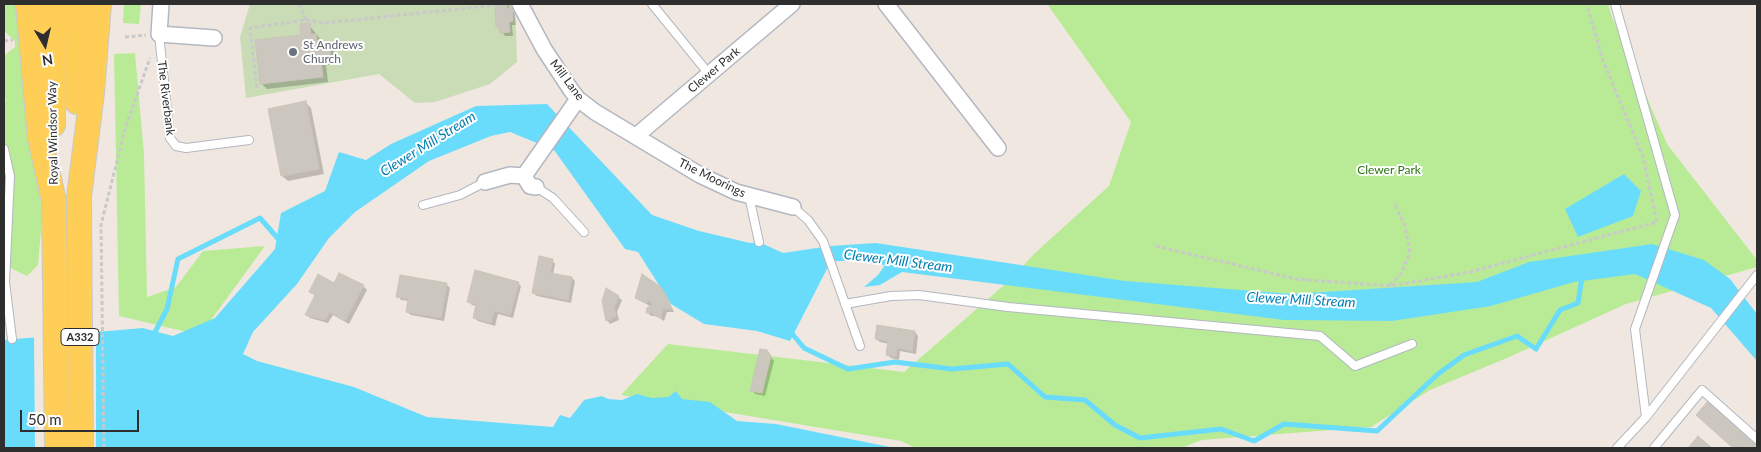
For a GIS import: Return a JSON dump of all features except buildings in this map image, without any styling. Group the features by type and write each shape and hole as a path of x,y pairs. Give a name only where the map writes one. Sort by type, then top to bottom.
{"main road":[{"path":"28,4 40,138 54,201"},
{"name":"Royal Windsor Way","path":"52,4 54,201"},
{"name":"Royal Windsor Way","path":"76,4 79,197"},
{"path":"79,197 92,93 99,4"},
{"name":"A332","path":"79,197 90,225 81,448"},
{"name":"A332","path":"54,201 57,448"}],"street":[{"path":"161,4 159,34 214,38"},
{"name":"Mill Lane","path":"520,4 544,49 578,99 595,112 636,136"},
{"name":"Clewer Park","path":"636,136 792,4"},
{"path":"886,4 998,148"},
{"path":"524,176 578,99"},
{"name":"The Moorings","path":"636,136 700,175 736,192 793,207"},
{"path":"484,182 510,175 524,176"},
{"path":"524,176 530,186 536,187"}],"lane":[{"path":"652,4 709,74"},
{"path":"1615,4 1675,215 1635,329 1646,417"},
{"name":"The Riverbank","path":"159,34 170,138 176,146 186,148 250,140"},
{"path":"4,149 10,176 4,282 12,339"},
{"path":"423,205 460,195 484,182"},
{"path":"536,187 553,198 584,232"},
{"path":"749,196 759,242"},
{"path":"793,207 808,220 823,241 860,346"},
{"path":"1617,448 1646,417 1755,277"},
{"path":"845,304 891,296 919,295 1008,307 1320,336 1355,366 1412,344"},
{"path":"1654,448 1702,390 1757,439"}],"path":[{"path":"299,4 306,20"},
{"path":"1156,246 1296,279 1390,286 1470,272 1657,222 1643,157 1602,58 1587,4"},
{"path":"257,88 250,28 306,20 325,23 497,5"},
{"path":"104,448 90,225 159,34 125,37"},
{"path":"4,40 14,40"},
{"path":"1390,286 1401,274 1410,252 1405,226 1394,202"}],"green space":[{"path":"4,4 19,4 37,153 42,219 38,265 27,276 8,267 4,233 4,103 6,102 4,63 5,55 15,47 15,41 4,31"},
{"path":"124,4 141,4 139,24 123,23"},
{"path":"250,4 512,4 516,29 517,62 490,84 435,102 415,103 379,74 246,98 240,37"},
{"path":"1047,4 1608,4 1667,144 1757,260 1757,267 1626,304 1507,358 1430,390 1371,427 1202,440 1181,448 915,448 901,441 621,395 668,344 904,372 1010,280 1035,253 1109,186 1131,122"},
{"path":"135,53 144,154 147,297 176,287 203,251 265,246 200,335 119,316 114,54"}],"water":[{"name":"Clewer Mill Stream","path":"547,104 652,215 699,231 750,243 759,242 783,253 830,246 876,243 1125,281 1292,294 1477,282 1529,262 1652,244 1704,260 1730,279 1757,314 1757,361 1711,308 1635,274 1574,282 1491,306 1392,321 1284,320 902,272 880,285 864,287 878,275 885,265 856,261 831,261 790,341 757,331 704,324 671,304 638,252 625,249 554,150 510,132 491,136 429,161 355,212 329,238 297,284 253,332 243,354 257,361 354,387 427,417 553,427 560,415 570,418 584,400 602,396 608,399 622,400 637,394 652,398 668,397 676,391 682,399 710,402 737,421 776,424 895,448 4,448 4,340 143,328 173,336 215,318 275,249 281,213 325,191 339,152 366,160 391,144 476,106"},
{"path":"1624,174 1641,191 1633,216 1578,237 1565,209"}],"pier":[{"path":"96,329 96,448 35,448 34,335"}],"waterway":[{"path":"153,336 167,309 178,259 260,218 281,242"},
{"path":"790,331 804,348 848,369 895,362 952,369 1008,364 1045,397 1085,400 1115,425 1140,438 1221,429 1254,441 1284,424 1377,431 1438,374 1464,355 1517,336 1536,349 1560,310 1578,303 1582,277"}],"place":[{"name":"St Andrews Church","path":"293,52"}]}
